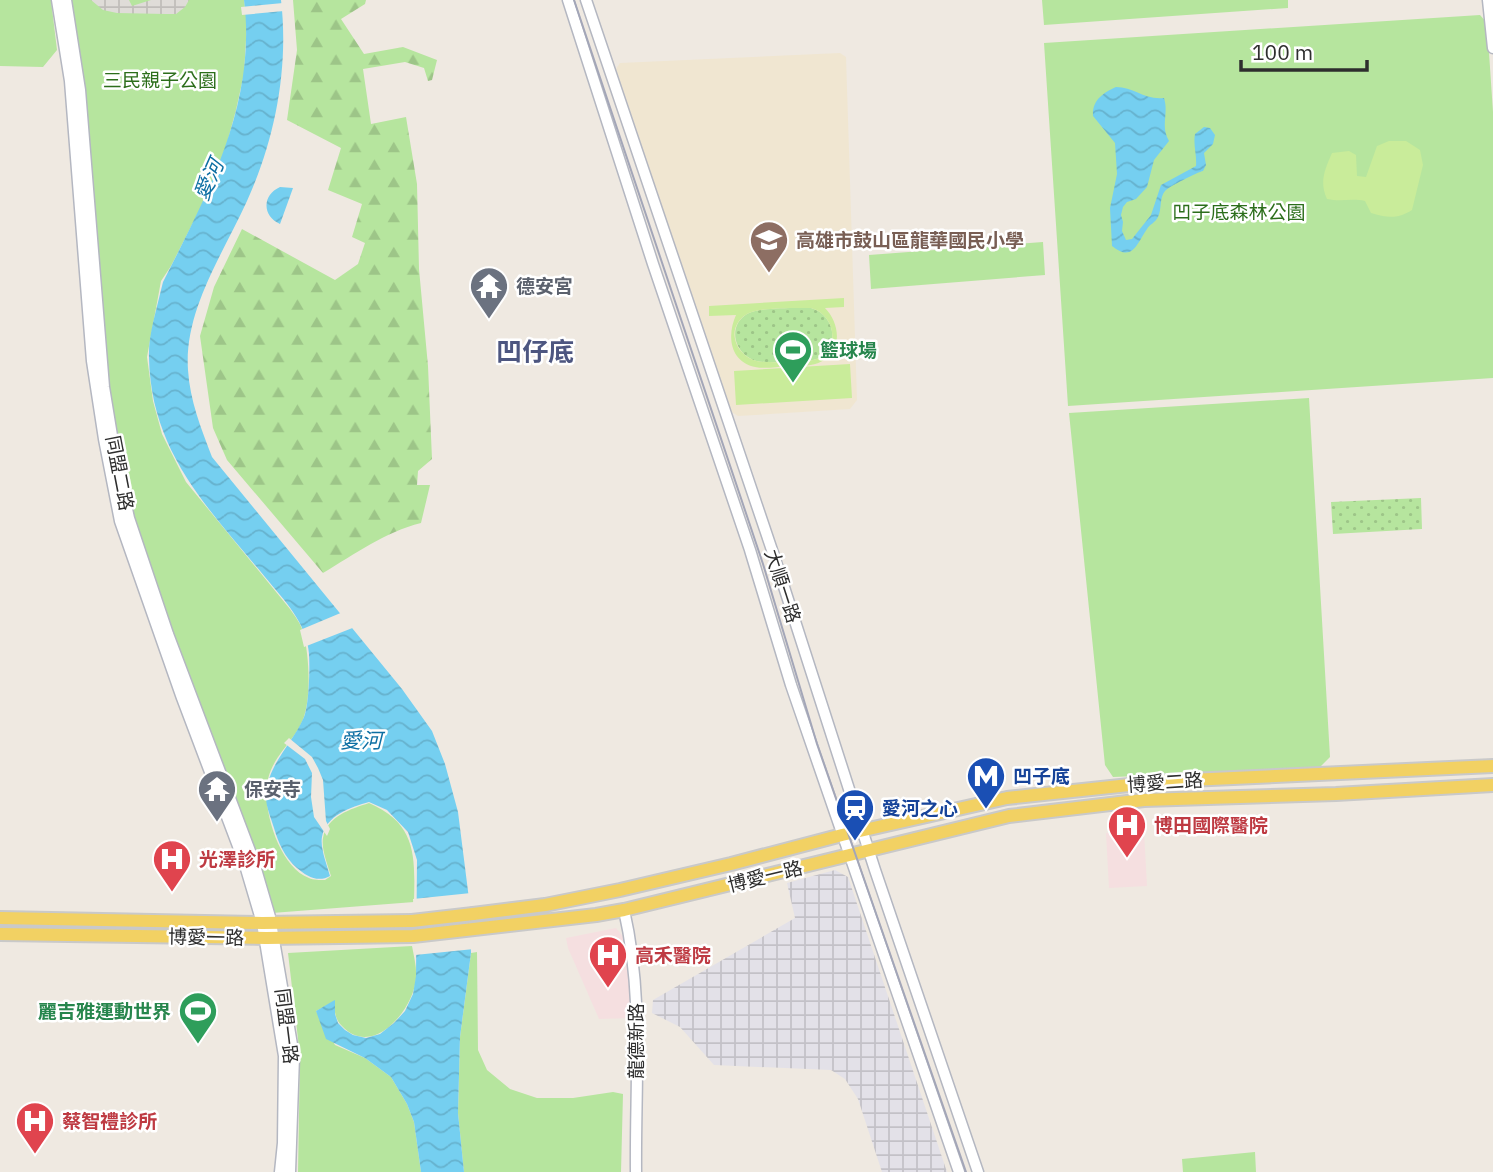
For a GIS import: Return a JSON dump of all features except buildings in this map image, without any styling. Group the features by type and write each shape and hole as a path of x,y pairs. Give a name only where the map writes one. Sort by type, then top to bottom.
{"main road":[{"name":"博愛二路","path":"842,835 1007,798 1142,783 1493,766"},
{"name":"博愛二路","path":"849,855 1009,817 1144,800 1336,794 1493,785"},
{"name":"博愛一路","path":"0,918 267,923 412,921 545,905 719,867 842,835"},
{"name":"博愛一路","path":"0,934 270,938 412,936 624,910 849,855"}],"street":[{"name":"同盟二路","path":"57,0 71,91 95,388 120,521 181,696 267,923"},
{"name":"同盟二路","path":"66,0 80,90 104,387 129,518 172,648 253,859 267,923"},
{"name":"大順一路","path":"568,0 657,276 750,550 791,685 959,1172"},
{"name":"大順一路","path":"586,0 978,1172"},
{"path":"1489,0 1493,48"},
{"name":"龍德新路","path":"624,910 630,935 637,1003 636,1172"},
{"name":"同盟一路","path":"267,923 294,1056 290,1172"},
{"name":"同盟一路","path":"270,938 285,1056 280,1172"}],"shaded area":[{"path":"91,0 129,0 132,6 151,0 189,0 176,14 166,14 117,13 103,10"},
{"name":"高雄市鼓山區龍華國民小學","path":"840,53 846,57 857,400 850,409 738,416 730,411 616,69 620,63"},
{"name":"博田國際醫院","path":"1144,831 1147,886 1109,888 1106,833"},
{"path":"835,870 848,877 947,1172 882,1172 858,1099 845,1079 831,1070 714,1065 680,1027 652,1013 653,1000 795,918 787,883"},
{"name":"高禾醫院","path":"616,928 625,939 633,1018 599,1019 566,938"}],"green space":[{"path":"0,0 51,0 57,50 43,67 0,66"},
{"name":"三民親子公園","path":"65,0 244,0 247,23 244,74 223,158 202,205 161,281 147,357 153,401 162,434 186,482 290,609 303,632 308,673 305,713 298,730 281,753 268,779 267,805 281,849 298,872 311,879 325,880 331,876 323,847 325,830 341,814 369,803 385,811 405,831 413,856 414,902 272,913 158,607 116,460"},
{"path":"293,0 366,0 365,4 341,19 364,54 403,47 437,60 432,80 428,81 424,68 405,62 363,69 371,124 406,117 417,184 419,269 428,366 432,459 418,471 417,485 430,485 421,523 383,538 323,573 227,460 213,428 200,336 214,287 242,229 335,280 358,264 365,243 352,237 362,204 328,190 341,148 287,120 297,50"},
{"path":"1042,0 1288,0 1288,8 1044,25"},
{"name":"凹子底森林公園","path":"1480,15 1487,23 1493,112 1493,378 1068,406 1044,43"},
{"path":"1389,141 1406,141 1420,150 1423,165 1412,210 1402,215 1387,217 1371,213 1365,201 1327,199 1323,181 1332,153 1349,151 1356,155 1357,176 1366,177 1377,146"},
{"path":"1043,242 1045,275 871,289 869,255"},
{"path":"844,298 844,307 825,308 836,327 834,349 820,362 801,366 763,368 746,364 732,346 736,315 709,316 709,306","holes":["811,308 819,311 832,331 830,346 819,358 792,362 755,361 747,357 736,344 735,328 739,320 747,314 769,309"]},
{"path":"811,308 825,317 832,331 830,346 819,358 807,361 765,362 755,361 741,351 735,335 736,327 747,314 769,309"},
{"name":"籃球場","path":"850,364 852,398 736,405 734,371"},
{"path":"1309,398 1330,757 1318,769 1113,777 1105,765 1069,413"},
{"path":"1421,498 1422,529 1333,534 1331,502"},
{"path":"412,946 416,975 413,991 408,1004 390,1026 378,1034 366,1037 354,1035 338,1021 335,1001 316,1011 335,1045 365,1058 391,1077 414,1122 421,1172 298,1172 300,1056 288,953"},
{"path":"477,952 478,1050 487,1070 510,1089 537,1098 573,1098 613,1092 623,1094 621,1172 464,1172 458,1113 460,1037 471,953"},
{"path":"1255,1152 1256,1172 1183,1172 1182,1159"}],"water":[{"name":"愛河","path":"244,0 281,0 283,51 278,103 257,177 207,283 192,326 188,348 191,393 212,457 402,689 432,731 445,764 458,812 469,899 471,953 460,1037 458,1113 464,1172 421,1172 414,1122 391,1077 365,1058 326,1039 316,1011 335,1000 338,1023 353,1035 366,1038 380,1034 405,1011 413,994 416,976 417,860 408,832 387,810 369,802 340,813 324,829 322,846 330,876 317,879 308,876 289,860 282,850 267,805 267,785 275,765 306,711 309,654 304,632 287,603 204,503 187,478 160,423 152,392 150,341 163,282 212,181 236,111 246,38"},
{"path":"1116,87 1164,98 1165,130 1169,141 1154,160 1147,187 1136,199 1127,202 1123,207 1122,231 1126,240 1132,239 1151,215 1161,185 1196,166 1195,134 1204,127 1210,128 1215,135 1213,144 1204,153 1206,165 1203,171 1165,191 1157,219 1130,252 1119,251 1112,246 1110,208 1117,174 1115,143 1093,116 1094,106 1099,98"},
{"path":"280,187 293,188 280,224 270,216 266,206 270,195"}],"pier":[{"path":"283,3 284,11 242,15 241,7"},
{"path":"343,612 355,627 304,647 300,630"},
{"path":"289,738 312,757 323,780 326,821 330,829 327,836 314,817 312,773 305,759 284,743"},
{"path":"471,893 474,949 415,955 413,899"}],"tram line":[{"path":"574,0 763,564 817,744 966,1172"}],"place":[{"name":"高雄市鼓山區龍華國民小學","path":"769,274"},
{"name":"德安宮","path":"489,320"},
{"name":"籃球場","path":"793,384"},
{"name":"凹子底","path":"986,810"},
{"name":"保安寺","path":"217,823"},
{"name":"愛河之心","path":"855,842"},
{"name":"博田國際醫院","path":"1127,859"},
{"name":"光澤診所","path":"172,893"},
{"name":"高禾醫院","path":"608,989"},
{"name":"麗吉雅運動世界","path":"198,1045"},
{"name":"蔡智禮診所","path":"35,1155"}],"district":[{"name":"凹仔底","path":"535,352"}]}
